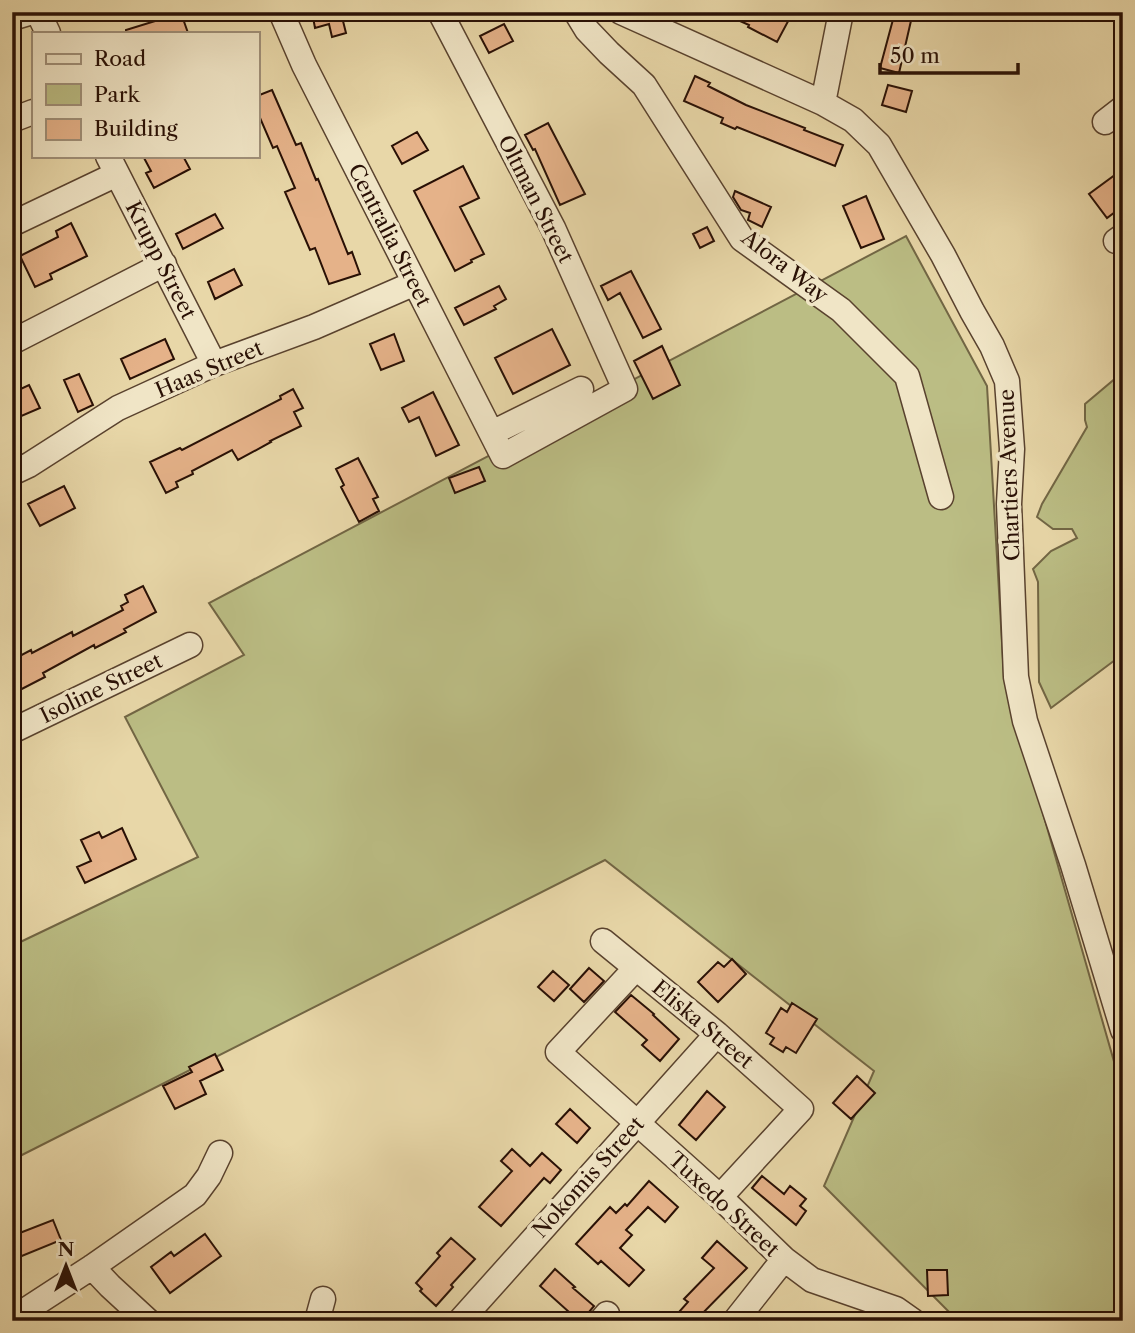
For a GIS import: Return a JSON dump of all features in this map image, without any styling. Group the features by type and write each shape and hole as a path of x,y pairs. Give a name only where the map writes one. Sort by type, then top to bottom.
{"street":[{"path":"12,18 32,12"},
{"path":"38,12 48,32"},
{"name":"Centralia Street","path":"281,12 304,65 503,456"},
{"name":"Oltman Street","path":"440,12 553,228 625,388 503,456"},
{"name":"Alora Way","path":"576,12 594,38 644,85 742,239 841,310 907,376 941,497"},
{"name":"Chartiers Avenue","path":"621,12 823,103 853,120 879,145 992,346 1007,382 1012,449 1009,504 1016,677 1025,720 1123,1030"},
{"path":"823,103 841,12"},
{"path":"12,120 32,112"},
{"path":"12,225 113,165"},
{"name":"Krupp Street","path":"113,165 214,364"},
{"path":"12,342 164,264"},
{"name":"Haas Street","path":"12,473 118,408 214,364 314,327 415,283"},
{"path":"492,433 581,388"},
{"name":"Isoline Street","path":"12,731 190,645"},
{"name":"Eliska Street","path":"603,941 717,1034 801,1109 720,1197"},
{"name":"Tuxedo Street","path":"636,968 558,1052 720,1197 783,1259 812,1280 895,1309 913,1321"},
{"name":"Nokomis Street","path":"460,1321 717,1034"},
{"path":"12,1320 195,1195 209,1176 220,1153"},
{"path":"735,1321 783,1259"},
{"path":"92,1267 148,1321"}],"green space":[{"path":"906,236 987,386 1004,677 1123,1093 1123,1321 958,1321 824,1186 874,1071 605,860 12,1160 12,946 198,857 125,717 244,655 209,603"},
{"path":"1123,372 1123,654 1051,708 1039,682 1038,582 1033,569 1051,551 1077,538 1072,529 1053,529 1037,517 1087,427 1085,404"}],"building":[{"path":"312,12 355,12 356,18 343,21 346,33 332,37 329,24 315,28"},
{"path":"720,12 793,12 777,42"},
{"path":"895,12 913,12 899,73 880,68"},
{"path":"181,13 188,32 126,32"},
{"path":"504,24 513,41 489,53 480,36"},
{"path":"695,76 710,83 708,86 746,105 843,145 835,166 721,123 723,118 684,101"},
{"path":"888,85 912,91 906,112 882,105"},
{"path":"272,90 296,145 301,143 348,254 352,252 360,274 329,284 315,248 310,250 285,192 295,188 277,146 273,148 259,116 259,95"},
{"path":"548,123 585,194 560,205 535,149 533,150 525,135"},
{"path":"417,132 428,150 402,164 392,146"},
{"path":"144,158 184,158 190,169 154,188 146,173 151,171"},
{"path":"463,166 479,198 460,207 484,254 455,271 414,191"},
{"path":"1123,169 1123,206 1107,218 1089,194"},
{"path":"735,191 771,207 762,227 748,220 750,213 741,210 733,197"},
{"path":"866,196 884,239 861,248 843,206"},
{"path":"215,214 223,228 183,249 176,234"},
{"path":"71,223 87,256 50,274 52,279 35,287 20,256 58,237 56,231"},
{"path":"707,227 714,241 700,248 693,234"},
{"path":"234,269 242,285 215,299 208,282"},
{"path":"631,271 661,329 643,338 620,293 608,300 601,286"},
{"path":"499,286 506,299 494,306 496,309 464,325 455,308"},
{"path":"552,329 570,365 513,394 495,358"},
{"path":"394,334 404,361 381,370 370,344"},
{"path":"165,339 174,359 130,379 121,359"},
{"path":"662,346 680,385 653,399 634,361"},
{"path":"79,374 93,405 78,412 64,380"},
{"path":"29,385 40,408 12,420 12,393"},
{"path":"293,389 303,408 294,412 301,426 238,460 232,450 192,471 193,474 176,482 178,487 166,493 150,462 180,448 182,450 281,399 280,396"},
{"path":"433,392 459,445 436,456 419,417 409,422 402,408"},
{"path":"358,458 378,497 373,499 379,511 359,522 341,487 344,485 336,469"},
{"path":"479,467 485,481 455,493 449,478"},
{"path":"64,486 75,508 40,526 28,504"},
{"path":"143,586 156,612 124,629 126,632 95,648 94,645 43,673 45,677 12,694 12,660 31,650 32,653 72,632 73,636 123,610 121,606 128,602 125,595"},
{"path":"122,828 136,859 85,883 77,867 91,861 81,840 99,832 102,838"},
{"path":"732,959 746,974 718,1002 698,982 718,962 724,967"},
{"path":"589,968 604,981 584,1002 570,989"},
{"path":"553,971 569,985 554,1001 538,987"},
{"path":"631,995 679,1039 660,1061 642,1045 647,1040 615,1012"},
{"path":"792,1003 817,1019 796,1053 786,1047 783,1052 770,1044 774,1038 766,1033 781,1008 787,1012"},
{"path":"215,1054 223,1070 200,1081 206,1094 175,1109 163,1086 192,1072 189,1067"},
{"path":"857,1076 875,1093 851,1119 833,1103"},
{"path":"707,1091 725,1107 696,1140 679,1125"},
{"path":"570,1109 590,1128 577,1143 556,1124"},
{"path":"512,1149 530,1166 542,1153 561,1170 550,1183 544,1178 501,1226 479,1207 512,1171 501,1161"},
{"path":"762,1176 784,1194 790,1186 806,1199 800,1206 806,1211 796,1225 752,1188"},
{"path":"649,1181 678,1207 665,1222 648,1207 626,1230 632,1235 620,1248 644,1270 629,1286 601,1261 598,1264 576,1244 610,1207 616,1213 625,1204 627,1206"},
{"path":"53,1220 61,1240 12,1260 12,1236"},
{"path":"205,1234 221,1256 170,1293 151,1267 171,1252 174,1256"},
{"path":"451,1238 475,1259 436,1306 420,1291 422,1289 416,1283 440,1256 437,1253"},
{"path":"717,1241 747,1268 695,1321 671,1321 688,1302 684,1299 714,1268 702,1258"},
{"path":"555,1269 594,1306 586,1321 579,1321 540,1286"},
{"path":"927,1270 947,1270 948,1295 928,1296"}]}
